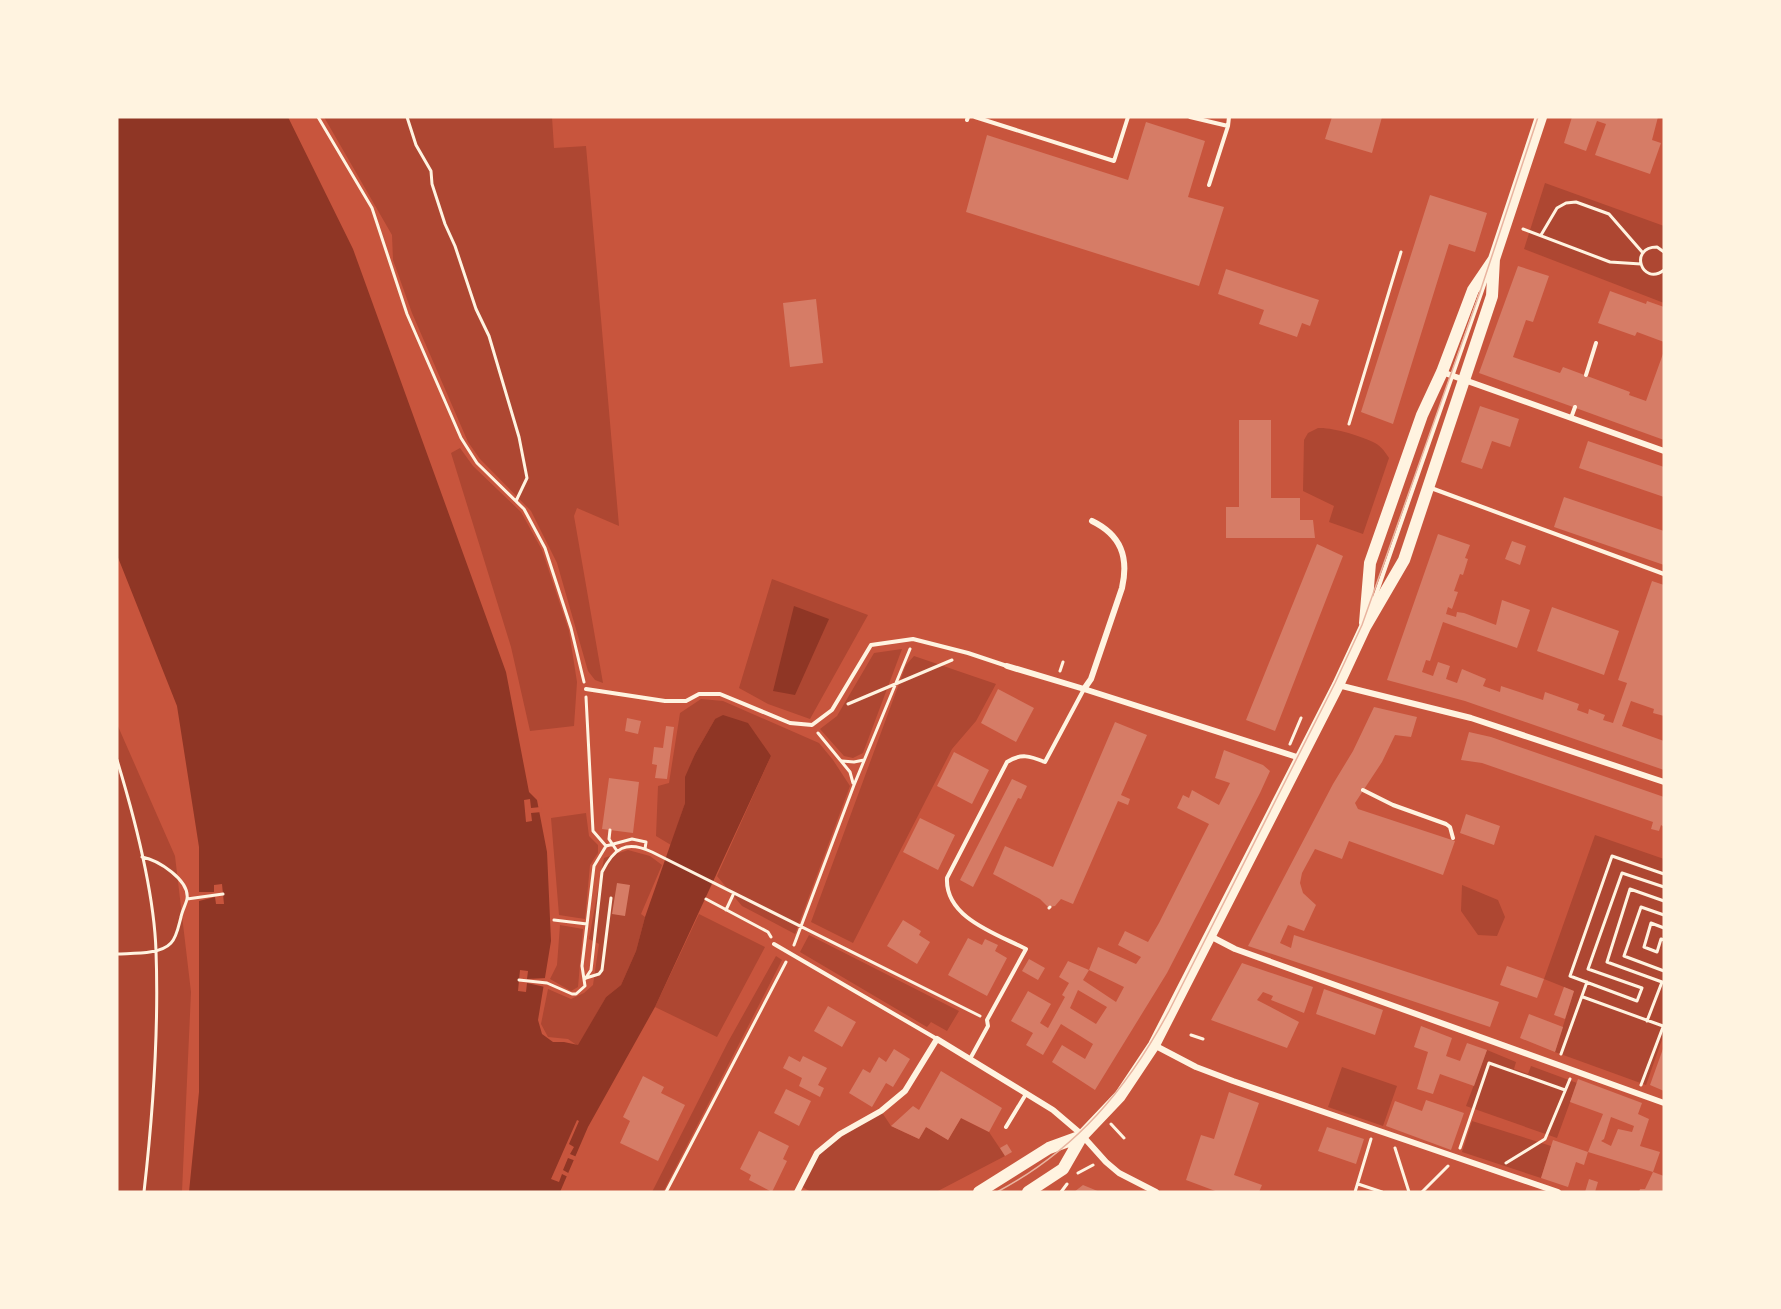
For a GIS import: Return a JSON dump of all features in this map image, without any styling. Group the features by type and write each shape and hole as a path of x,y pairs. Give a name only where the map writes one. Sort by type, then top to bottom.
{"main road":[{"path":"1028,1192 1063,1169 1083,1136 1120,1096 1154,1045 1338,685 1365,627 1404,560 1492,296 1494,259 1541,117"},
{"path":"1365,627 1370,563 1422,415 1447,374 1473,290 1494,259"},
{"path":"979,1192 1048,1148 1083,1136"}],"street":[{"path":"1447,374 1664,451"},
{"path":"1083,689 1091,679 1125,573 1118,543 1110,531 1092,521"},
{"path":"1007,666 1301,758"},
{"path":"1338,685 1471,718 1664,782"},
{"path":"1210,936 1235,949 1664,1103"},
{"path":"797,1192 817,1153 840,1134 881,1111 905,1091 937,1039 1053,1110 1083,1136 1119,1173 1155,1192"},
{"path":"1154,1045 1196,1067 1558,1192"}],"lane":[{"path":"975,117 1114,161 1128,117"},
{"path":"1190,117 1228,126"},
{"path":"1209,185 1229,117"},
{"path":"1586,375 1596,343"},
{"path":"1571,419 1575,407"},
{"path":"1427,487 1664,574"},
{"path":"586,688 665,701 686,700 699,694 720,694 790,723 812,725 832,710 871,645 914,639 1007,666"},
{"path":"970,1059 988,1026 987,1020 1026,949 961,913 952,902 948,892 947,878 1007,762 1017,756 1030,756 1045,762 1083,689"},
{"path":"1363,790 1393,805 1446,824 1450,827 1453,838"},
{"path":"774,944 937,1039"},
{"path":"1006,1127 1026,1093"}],"path":[{"path":"318,117 372,208 406,314 461,438 477,463 524,509 545,548 571,628 586,688 593,831 606,846"},
{"path":"407,117 417,145 431,171 432,184 445,224 455,246 476,309 489,336 519,437 527,478 516,501"},
{"path":"1541,235 1557,208 1566,203 1576,202 1611,216 1643,252"},
{"path":"1523,230 1610,262 1641,264"},
{"path":"1643,252 1652,247 1657,247 1664,252"},
{"path":"1349,424 1401,252"},
{"path":"1643,252 1641,264 1646,272 1650,274 1664,270"},
{"path":"798,935 854,785 914,639"},
{"path":"832,710 968,653"},
{"path":"1293,737 1301,718"},
{"path":"812,725 850,772 854,785"},
{"path":"842,761 854,762 865,759"},
{"path":"117,760 142,858 156,950 152,1123 144,1192"},
{"path":"610,830 609,839 617,851"},
{"path":"519,980 547,983 572,994 576,994 585,986 582,966 594,866 606,846 632,839 646,842 645,849"},
{"path":"585,979 591,970 602,872 609,858 619,848 633,846 645,849 987,1020"},
{"path":"1664,874 1612,856 1569,976 1637,1000 1642,988 1588,969 1622,873 1664,887"},
{"path":"117,954 156,950 172,942 187,899 181,884 170,869 142,858"},
{"path":"1647,1021 1662,982 1607,962 1630,889 1664,902"},
{"path":"187,899 223,894"},
{"path":"726,910 733,894"},
{"path":"585,979 599,974 602,970 611,898"},
{"path":"706,899 768,932 774,944"},
{"path":"1664,915 1641,907 1624,956 1664,971"},
{"path":"554,920 587,924"},
{"path":"1664,928 1651,923 1644,946 1656,952 1661,939 1664,940"},
{"path":"666,1192 790,953"},
{"path":"1557,1064 1587,982"},
{"path":"1582,997 1663,1026 1638,1093"},
{"path":"1191,1035 1203,1039"},
{"path":"1422,1192 1456,1158 1490,1063 1565,1090"},
{"path":"1494,1170 1545,1139 1573,1070"},
{"path":"1355,1192 1374,1130"},
{"path":"1391,1135 1409,1192"},
{"path":"1357,1184 1382,1192"}],"shaded area":[{"path":"117,117 288,117 353,249 506,672 529,792 537,800 547,852 551,941 538,1020 542,1034 553,1042 578,1045 606,997 621,985 636,951 645,917 685,803 685,777 715,719 723,715 748,723 771,756 655,1007 588,1127 560,1192 189,1192 199,1092 199,847 177,706 117,555"},
{"path":"324,117 552,117 554,148 586,146 619,526 577,508 574,516 603,683 595,680 588,671 557,563 531,511 480,459 468,442 412,313 393,260 392,235"},
{"path":"1545,183 1664,226 1664,303 1524,249"},
{"path":"1318,428 1339,430 1369,440 1380,446 1389,458 1363,534 1329,522 1334,506 1303,491 1304,440 1308,433"},
{"path":"460,448 473,466 521,512 542,550 569,631 577,682 574,726 530,731 511,647 451,453"},
{"path":"772,579 868,615 810,719 768,704 739,688"},
{"path":"794,606 829,619 795,695 773,691"},
{"path":"902,649 863,753 853,758 844,756 820,729 837,716 874,653"},
{"path":"914,656 996,684 976,721 952,749 853,943 811,922 906,665"},
{"path":"701,699 723,701 819,743 850,786 795,934 742,906 717,876 771,756 715,719 695,754 686,777 685,803 671,845 656,836 658,786 669,783 680,713"},
{"path":"117,724 175,856 191,992 182,1192 117,1192"},
{"path":"586,813 589,836 598,845 598,853 590,865 585,919 559,915 551,818"},
{"path":"1595,835 1664,859 1664,1034 1646,1085 1555,1052 1574,991 1544,979"},
{"path":"628,850 650,856 662,865 641,914 645,917 636,951 621,985 606,997 578,1046 568,1039 548,1037 541,1024 548,989 571,999 584,993 593,985 599,944 589,939 604,858"},
{"path":"1462,885 1498,900 1505,917 1497,936 1478,935 1461,911"},
{"path":"699,914 765,947 717,1037 655,1007"},
{"path":"560,925 583,929 578,987 571,991 550,979 557,965"},
{"path":"809,935 959,1011 947,1031 931,1022 927,1027 800,952"},
{"path":"776,956 782,960 663,1192 652,1192 728,1042"},
{"path":"1487,1050 1516,1062 1514,1069 1528,1074 1531,1066 1577,1083 1557,1138 1466,1106"},
{"path":"1342,1067 1397,1086 1383,1126 1328,1107"},
{"path":"881,1111 891,1126 919,1139 926,1127 948,1140 961,1118 989,1132 1005,1156 936,1192 811,1192 799,1185 817,1153"},
{"path":"1472,1121 1551,1146 1541,1178 1462,1152"}],"pier":[{"path":"530,799 531,808 541,807 542,812 531,813 532,821 526,822 524,800"},
{"path":"222,884 224,904 216,904 215,897 199,901 198,892 214,892 214,885"},
{"path":"520,970 528,971 527,979 547,978 545,987 527,983 526,992 518,991"},
{"path":"577,1120 579,1121 569,1144 574,1147 570,1154 577,1157 576,1161 568,1158 563,1170 570,1174 568,1177 562,1174 559,1182 551,1179"}],"building":[{"path":"1332,117 1382,117 1372,153 1325,139"},
{"path":"1572,117 1658,117 1652,140 1661,143 1650,174 1595,155 1606,124 1597,121 1586,151 1564,143"},
{"path":"1146,122 1205,141 1188,197 1224,207 1199,286 966,212 987,135 1128,180"},
{"path":"1430,195 1487,213 1475,252 1449,244 1393,424 1361,412"},
{"path":"1518,266 1549,276 1533,322 1526,320 1513,357 1560,373 1563,367 1630,392 1629,395 1646,401 1664,351 1664,440 1479,373"},
{"path":"1226,269 1319,300 1310,326 1302,323 1297,337 1259,324 1264,310 1218,294"},
{"path":"1610,291 1646,304 1647,301 1664,307 1664,342 1637,332 1635,336 1598,323"},
{"path":"816,299 823,363 790,367 783,303"},
{"path":"1480,406 1519,419 1510,447 1492,441 1482,469 1461,462"},
{"path":"1239,420 1271,420 1271,498 1300,498 1300,520 1313,520 1315,538 1226,538 1226,507 1239,507"},
{"path":"1588,441 1664,467 1664,497 1579,468"},
{"path":"1564,497 1664,531 1664,565 1554,527"},
{"path":"1438,534 1470,545 1465,558 1468,559 1463,575 1460,574 1454,591 1458,592 1452,609 1448,607 1446,614 1456,617 1457,612 1464,613 1496,625 1502,600 1530,610 1517,648 1443,622 1430,661 1426,660 1422,672 1433,676 1438,662 1450,666 1446,679 1457,683 1462,669 1486,679 1483,686 1500,692 1501,686 1543,700 1545,692 1579,704 1577,710 1588,714 1589,709 1605,715 1603,720 1613,723 1627,683 1618,680 1652,581 1664,585 1664,716 1653,713 1654,709 1631,701 1622,726 1664,741 1664,770 1465,701 1387,680"},
{"path":"1512,541 1526,546 1520,565 1505,559"},
{"path":"1317,544 1343,556 1275,731 1246,720"},
{"path":"1552,607 1619,631 1604,675 1537,651"},
{"path":"998,689 1034,708 1016,742 981,723"},
{"path":"1374,707 1417,717 1411,737 1395,735 1382,762 1355,803 1358,809 1455,841 1443,875 1349,841 1342,859 1315,849 1302,873 1300,883 1303,893 1316,905 1304,931 1288,925 1280,943 1291,948 1294,935 1499,1002 1490,1027 1248,946 1333,784 1353,751"},
{"path":"627,718 641,721 638,734 625,731"},
{"path":"1115,722 1147,735 1121,795 1130,799 1128,805 1118,801 1073,904 1061,899 1055,906 1048,907 1040,899 993,874 1005,846 1053,867"},
{"path":"666,726 674,727 667,779 655,778 657,765 652,764 654,747 663,748"},
{"path":"1469,732 1491,737 1664,797 1664,827 1661,825 1659,831 1651,829 1653,822 1482,763 1461,760"},
{"path":"1224,750 1263,765 1270,771 1167,973 1095,1090 1052,1062 1062,1045 1085,1059 1093,1044 1061,1024 1043,1055 1026,1045 1033,1033 1011,1021 1028,991 1051,1004 1040,1023 1048,1028 1065,997 1062,995 1069,983 1059,977 1068,961 1089,970 1098,947 1136,964 1141,957 1118,945 1125,931 1148,942 1209,824 1177,808 1183,795 1189,798 1192,790 1219,805 1230,783 1215,778","holes":["1089,970 1124,987 1116,1002 1083,980","1078,990 1107,1007 1096,1024 1070,1008"]},
{"path":"954,752 989,770 972,804 937,786"},
{"path":"609,778 639,782 633,833 602,829"},
{"path":"1012,779 1027,786 1021,799 1018,798 973,887 960,880"},
{"path":"1466,814 1500,826 1494,845 1460,833"},
{"path":"920,818 955,835 938,870 903,852"},
{"path":"617,883 630,885 625,916 612,914"},
{"path":"903,920 921,931 919,935 930,942 917,964 887,946"},
{"path":"968,938 982,945 985,939 998,945 995,951 1007,958 987,996 948,975"},
{"path":"1029,959 1045,968 1038,980 1022,971"},
{"path":"1242,963 1313,987 1304,1013 1271,1000 1273,996 1263,992 1257,1000 1299,1022 1287,1048 1211,1020"},
{"path":"1507,966 1544,979 1537,998 1500,985"},
{"path":"1564,987 1574,991 1565,1019 1554,1015"},
{"path":"1324,989 1383,1010 1375,1035 1316,1014"},
{"path":"828,1006 856,1022 842,1047 814,1031"},
{"path":"1529,1014 1563,1027 1555,1052 1520,1038"},
{"path":"1421,1026 1452,1038 1446,1056 1460,1061 1467,1043 1487,1050 1474,1086 1440,1074 1433,1094 1417,1089 1428,1052 1414,1047"},
{"path":"1664,1046 1664,1091 1650,1085"},
{"path":"894,1049 910,1059 893,1087 886,1083 872,1107 849,1093 863,1069 870,1073 879,1057 886,1062"},
{"path":"789,1056 800,1062 803,1056 827,1068 818,1085 824,1088 820,1097 799,1086 802,1078 783,1068"},
{"path":"941,1071 1002,1108 989,1132 961,1118 948,1140 926,1127 919,1139 891,1126 913,1106 919,1110"},
{"path":"643,1076 664,1087 661,1093 685,1105 658,1161 620,1143 630,1121 623,1117"},
{"path":"1578,1079 1642,1103 1638,1114 1649,1119 1640,1146 1660,1152 1653,1172 1588,1152 1603,1114 1570,1102","holes":["1611,1117 1634,1126 1632,1132 1618,1129 1611,1146 1601,1141 1604,1139"]},
{"path":"786,1089 811,1101 799,1126 774,1113"},
{"path":"1229,1092 1259,1103 1234,1175 1262,1185 1259,1192 1218,1192 1186,1180 1201,1135 1214,1139"},
{"path":"1426,1100 1464,1113 1451,1150 1386,1126 1395,1101 1422,1111"},
{"path":"1327,1127 1364,1139 1356,1164 1318,1151"},
{"path":"759,1131 789,1146 783,1159 787,1161 772,1192 749,1180 751,1175 740,1169"},
{"path":"1553,1140 1588,1152 1584,1165 1576,1162 1568,1187 1541,1178"},
{"path":"1007,1144 1012,1152 1005,1156 1000,1148"},
{"path":"1653,1172 1664,1176 1664,1192 1639,1192 1640,1189 1645,1189"},
{"path":"1589,1179 1598,1182 1595,1192 1585,1192"},
{"path":"1083,1185 1100,1192 1074,1192"}],"tram line":[{"path":"997,1192 1051,1157 1075,1137 1097,1115 1136,1066 1169,1011 1335,683 1362,625 1480,292 1538,117"}]}
